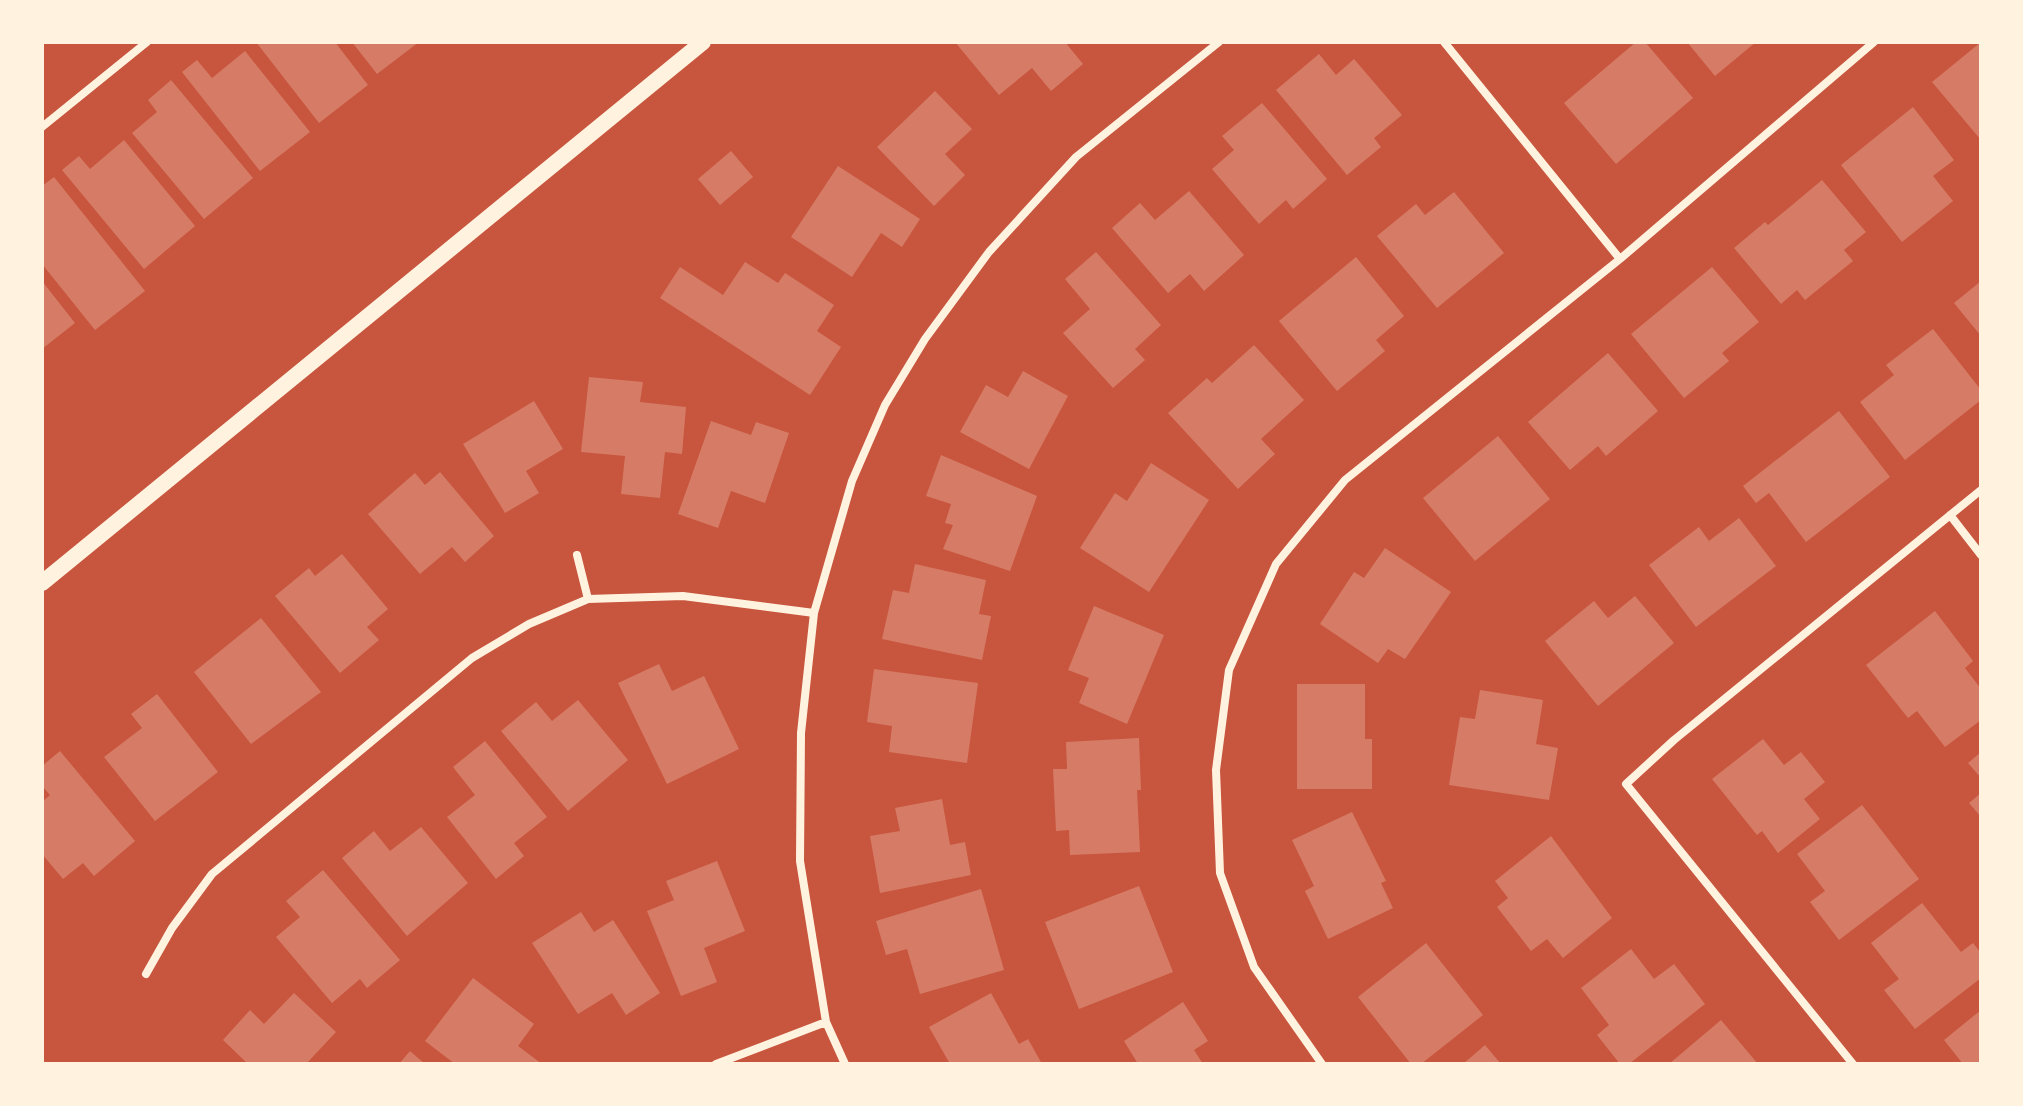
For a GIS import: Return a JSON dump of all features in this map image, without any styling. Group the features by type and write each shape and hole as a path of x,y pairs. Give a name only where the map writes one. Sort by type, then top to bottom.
{"main road":[{"path":"42,583 703,42"}],"street":[{"path":"42,127 147,42"},
{"path":"845,1064 826,1022 800,861 801,733 814,613 852,481 885,405 925,339 989,252 1076,157 1219,42"},
{"path":"1444,42 1620,259"},
{"path":"1322,1064 1254,967 1220,873 1216,770 1229,670 1276,564 1345,480 1620,259 1874,42"},
{"path":"1853,1064 1626,784 1674,740 1981,490"},
{"path":"1950,515 1981,555"},
{"path":"577,555 588,599"},
{"path":"146,974 172,928 212,874 472,658 529,624 588,599 683,596 814,613"},
{"path":"716,1064 826,1022"}],"building":[{"path":"256,42 335,42 368,85 319,123"},
{"path":"352,42 419,42 377,74"},
{"path":"955,42 1065,42 1083,64 1051,91 1032,68 999,95"},
{"path":"1636,42 1645,42 1693,98 1616,164 1564,103"},
{"path":"1687,42 1756,42 1715,76"},
{"path":"1981,42 1981,140 1932,82"},
{"path":"245,51 310,132 260,171 182,72 197,60 212,78"},
{"path":"1319,54 1336,75 1354,59 1402,115 1374,138 1381,147 1347,175 1276,90"},
{"path":"171,80 253,178 204,219 132,133 157,112 148,100"},
{"path":"935,91 972,129 945,154 965,175 934,206 877,147"},
{"path":"1262,103 1327,179 1293,209 1286,200 1259,224 1212,169 1234,150 1222,136"},
{"path":"1913,107 1954,160 1933,176 1953,201 1902,242 1841,165"},
{"path":"124,140 195,226 144,269 62,170 79,156 90,169"},
{"path":"731,151 753,177 720,205 698,179"},
{"path":"838,166 920,219 902,247 881,233 852,277 791,237"},
{"path":"54,177 145,291 95,330 42,264 42,186"},
{"path":"1822,180 1866,232 1844,250 1853,261 1805,300 1797,290 1781,304 1734,248 1765,222 1768,225"},
{"path":"1189,191 1244,255 1204,291 1190,274 1168,293 1112,228 1140,203 1155,220"},
{"path":"1454,192 1504,253 1437,308 1377,236 1416,204 1425,215"},
{"path":"1096,252 1161,325 1135,349 1145,360 1113,388 1063,333 1090,309 1065,279"},
{"path":"1356,257 1404,316 1376,340 1385,351 1337,391 1279,321"},
{"path":"745,262 778,283 785,273 834,305 817,331 841,347 810,395 660,298 680,267 723,295"},
{"path":"1712,267 1759,322 1722,353 1729,361 1684,398 1631,334"},
{"path":"42,281 75,323 42,349"},
{"path":"1981,281 1981,336 1954,303"},
{"path":"1933,329 1981,390 1981,400 1905,460 1860,402 1894,375 1886,365"},
{"path":"1254,345 1304,400 1261,439 1275,454 1238,489 1168,413 1207,378 1212,383"},
{"path":"1608,353 1658,411 1606,456 1598,446 1570,470 1528,422"},
{"path":"1023,371 1068,396 1029,469 960,432 986,385 1008,397"},
{"path":"589,377 643,382 640,402 686,407 682,454 665,452 660,498 621,494 625,456 581,452"},
{"path":"534,401 563,449 526,471 539,493 505,513 463,444"},
{"path":"1839,411 1890,477 1806,542 1769,493 1756,503 1743,486"},
{"path":"711,421 751,435 756,422 789,433 765,503 731,491 718,528 678,514"},
{"path":"1498,436 1550,499 1475,561 1423,498"},
{"path":"941,455 1037,496 1010,571 943,549 953,525 945,523 951,504 926,496"},
{"path":"1151,463 1209,500 1149,592 1080,548 1115,493 1127,501"},
{"path":"440,472 494,536 465,562 452,547 420,574 368,514 415,473 425,485"},
{"path":"1739,518 1776,566 1696,627 1649,565 1699,527 1709,541"},
{"path":"1385,548 1451,592 1405,659 1388,649 1378,663 1320,624 1354,572 1364,578"},
{"path":"342,554 388,609 367,627 379,640 340,673 275,596 309,568 315,576"},
{"path":"915,564 986,580 979,614 991,616 982,660 882,639 893,590 909,593"},
{"path":"1635,596 1674,643 1598,706 1545,641 1594,601 1608,618"},
{"path":"1094,606 1164,635 1127,724 1079,703 1089,678 1068,670"},
{"path":"1935,611 1973,661 1965,668 1981,689 1981,720 1945,747 1917,711 1908,718 1866,665"},
{"path":"261,618 321,692 251,744 194,672"},
{"path":"659,664 672,691 704,676 739,749 667,784 618,683"},
{"path":"874,669 978,683 967,763 889,752 892,726 867,722"},
{"path":"1297,684 1365,684 1365,739 1372,739 1372,789 1297,789"},
{"path":"1480,690 1543,700 1536,744 1558,748 1549,800 1449,785 1460,717 1475,719"},
{"path":"157,694 218,772 155,821 104,757 142,728 131,714"},
{"path":"578,700 628,760 568,811 501,731 536,702 552,721"},
{"path":"1139,738 1141,790 1137,790 1140,852 1070,855 1069,830 1056,831 1053,769 1067,769 1066,742"},
{"path":"1763,739 1784,765 1801,752 1825,782 1804,799 1820,819 1778,853 1762,831 1757,835 1712,779"},
{"path":"485,741 547,817 514,843 524,856 496,879 447,817 475,795 453,767"},
{"path":"60,751 135,841 94,876 83,863 63,879 42,854 42,802 50,795 42,786 42,766"},
{"path":"1981,752 1981,778 1968,763"},
{"path":"1981,793 1981,817 1969,803"},
{"path":"942,799 950,845 965,842 971,875 880,893 870,836 900,831 895,808"},
{"path":"1862,805 1919,879 1839,940 1810,902 1825,891 1797,854"},
{"path":"1352,812 1386,881 1381,883 1393,908 1328,939 1305,891 1314,886 1292,840"},
{"path":"421,827 468,883 407,936 342,858 374,831 390,851"},
{"path":"1551,836 1612,918 1563,958 1547,939 1531,951 1497,907 1508,898 1495,881"},
{"path":"717,861 745,931 704,948 717,982 681,996 647,911 674,900 666,881"},
{"path":"323,870 400,960 367,988 360,979 332,1003 276,937 300,917 286,901"},
{"path":"1139,886 1173,972 1079,1009 1045,922"},
{"path":"981,889 1004,970 920,994 907,949 886,955 876,921"},
{"path":"1922,903 1961,952 1973,943 1981,953 1981,978 1915,1029 1884,990 1899,979 1871,943"},
{"path":"581,912 594,932 613,920 660,993 626,1015 612,993 578,1014 532,943"},
{"path":"1426,943 1483,1015 1421,1064 1411,1064 1358,997"},
{"path":"1631,949 1654,979 1674,964 1705,1004 1629,1064 1620,1064 1597,1035 1609,1025 1581,988"},
{"path":"473,978 534,1024 518,1046 542,1064 455,1064 425,1041"},
{"path":"294,993 336,1032 306,1064 248,1064 223,1040 250,1010 264,1024"},
{"path":"991,993 1019,1044 1028,1039 1042,1064 950,1064 929,1027"},
{"path":"1183,1002 1208,1041 1194,1050 1203,1064 1138,1064 1124,1041"},
{"path":"1981,1010 1981,1064 1963,1064 1944,1040"},
{"path":"1721,1020 1758,1064 1669,1064"},
{"path":"1485,1045 1501,1064 1463,1064"},
{"path":"410,1051 425,1064 399,1064"}]}
